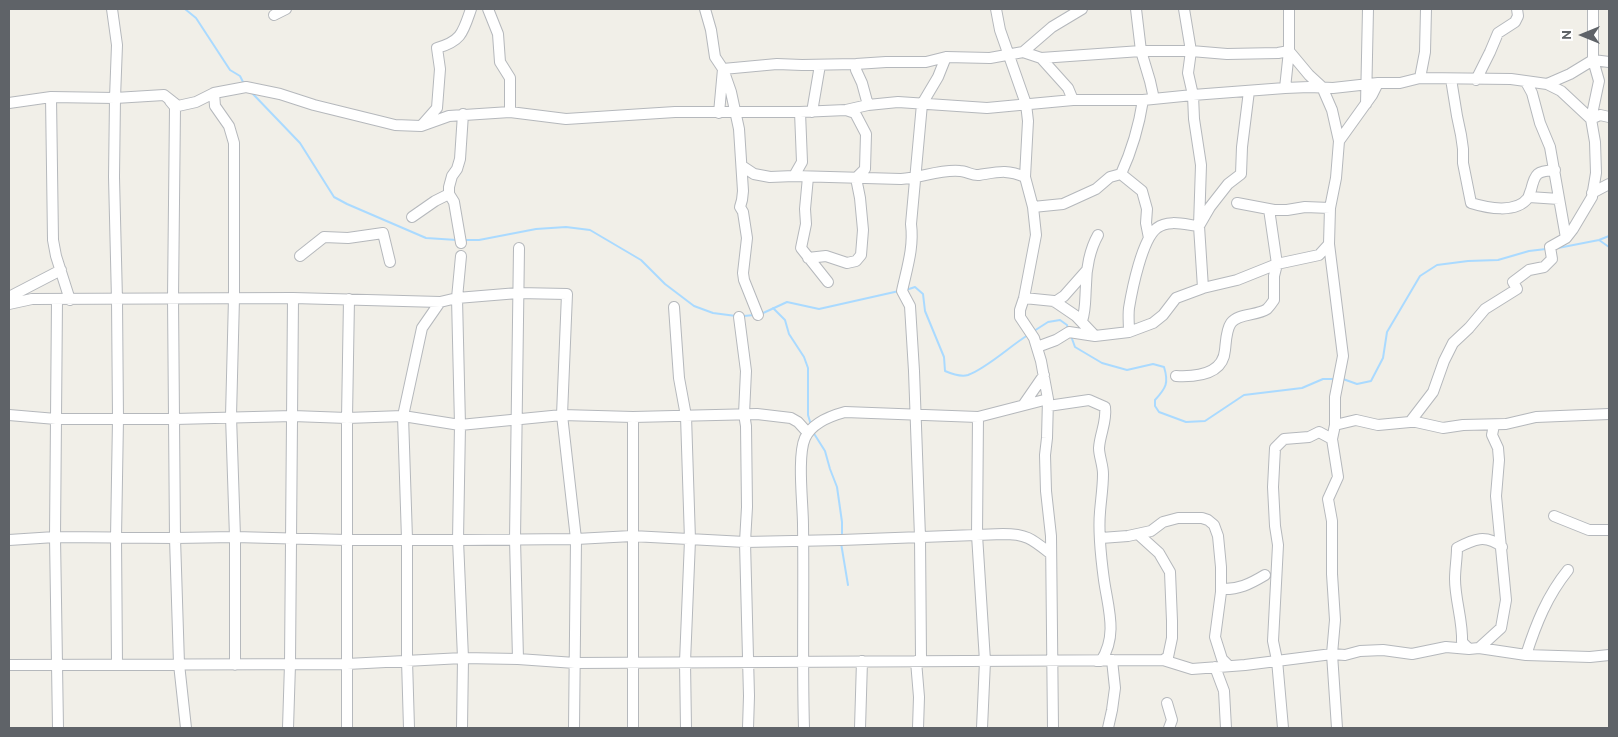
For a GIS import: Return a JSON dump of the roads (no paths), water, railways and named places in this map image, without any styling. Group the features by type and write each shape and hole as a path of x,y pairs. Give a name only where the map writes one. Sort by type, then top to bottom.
{"street":[{"path":"112,9 117,45 114,98 118,419 116,538 117,664"},
{"path":"274,15 286,9"},
{"path":"421,126 437,108 440,69 437,48 451,44 463,32 471,9"},
{"path":"488,9 498,34 500,62 510,78 510,112"},
{"path":"705,9 711,30 715,57 723,69 731,92 734,113 739,129 742,166 742,200 740,207 743,212 747,238 743,273 758,315"},
{"path":"996,9 1000,30 1026,104 1028,137 1025,177 1033,207 1036,235 1020,317 1031,332 1042,361 1048,403 1045,455 1046,490 1051,536 1053,728"},
{"path":"1023,52 1052,27 1082,9"},
{"path":"1121,174 1148,99 1150,81 1140,51 1136,9"},
{"path":"1184,9 1191,51 1188,73 1193,94 1194,119 1201,165 1199,226 1203,288"},
{"path":"1285,88 1289,51 1289,9"},
{"path":"1366,104 1368,9"},
{"path":"1420,78 1424,52 1426,9"},
{"path":"1476,80 1498,33 1515,22 1518,16 1517,9"},
{"path":"1410,422 1433,392 1444,361 1453,343 1485,309 1517,289 1513,282 1529,270 1544,267 1552,259 1550,246 1566,238 1592,199 1596,173 1592,119 1599,86 1593,60 1593,9"},
{"path":"723,69 777,64 820,65 926,62 946,57 990,58 1023,52 1041,58 1140,51 1191,51 1227,54 1289,51"},
{"path":"1289,51 1322,87 1332,110 1339,140 1336,178 1330,208 1329,244 1343,356 1335,396 1335,425 1332,439 1338,477 1328,499 1332,521 1332,574 1335,620 1332,654 1338,728"},
{"path":"918,728 920,537 916,415 910,306 902,290 912,248 911,224 922,104 938,77 946,57"},
{"path":"1041,58 1068,88 1073,100"},
{"path":"1547,84 1570,74 1593,60 1609,62"},
{"path":"856,64 856,70 868,105"},
{"path":"812,112 820,65"},
{"path":"719,113 723,69"},
{"path":"9,103 51,97 114,98 164,95 178,106 196,102 214,94 246,87 280,94 314,105 395,125 421,126 449,116 463,114 510,112 566,118 667,112 812,112 846,110 868,105 898,102 987,108 1073,100 1148,99 1285,88 1333,88 1378,83 1400,83 1420,78 1510,79 1547,84 1561,91 1592,119"},
{"path":"1451,79 1462,142 1463,163 1471,203 1486,207 1512,207 1529,197 1534,178 1542,171 1555,170"},
{"path":"1526,82 1532,93 1540,123 1550,147 1566,238"},
{"path":"1339,140 1366,104 1378,83"},
{"path":"1199,226 1210,207 1228,184 1241,174 1242,146 1249,91"},
{"path":"214,94 215,106 229,126 234,143 234,298 231,416 235,537 235,665"},
{"path":"164,95 175,107 173,298 175,538 179,664 186,728"},
{"path":"51,97 53,240 70,300"},
{"path":"846,110 855,113 866,134 865,170 856,178"},
{"path":"794,176 802,162 800,112"},
{"path":"460,242 454,202 449,194 450,181 460,159 463,114"},
{"path":"1592,119 1600,115 1609,117"},
{"path":"742,166 760,176 916,178 940,172 961,171 977,175 989,172 1013,172 1025,177"},
{"path":"1033,207 1063,204 1096,188 1110,177 1121,174"},
{"path":"1121,174 1142,191 1147,209 1146,222 1149,238"},
{"path":"808,177 805,209 806,224 801,244 802,251 828,282"},
{"path":"808,258 826,256 847,264 856,261 861,255 863,230 856,178"},
{"path":"1592,193 1609,184"},
{"path":"412,217 449,194"},
{"path":"1529,197 1559,199"},
{"path":"1237,203 1269,209 1287,210 1315,207 1330,208"},
{"path":"1176,376 1193,377 1211,372 1220,364 1225,353 1226,338 1230,324 1237,318 1266,309 1274,300 1274,276 1277,264 1269,209"},
{"path":"1129,332 1129,310 1133,288 1140,260 1149,238 1158,227 1177,222 1199,226"},
{"path":"300,256 324,237 348,238 383,233 390,262"},
{"path":"1082,321 1085,312 1087,270 1098,235"},
{"path":"1037,347 1056,340 1069,332 1095,336 1129,332 1153,323 1163,315 1176,298 1203,288 1237,280 1277,264 1319,255 1329,244"},
{"path":"518,658 516,419 519,248"},
{"path":"461,256 457,298 460,425 458,540 463,658 462,728"},
{"path":"9,297 61,270"},
{"path":"1055,302 1064,296 1087,270"},
{"path":"9,304 32,300 173,298 349,298 440,302 457,298 518,294 567,294 562,415 576,539 574,728"},
{"path":"288,728 293,298"},
{"path":"347,728 349,298"},
{"path":"1024,298 1055,302 1082,321 1095,336"},
{"path":"57,300 56,665 58,728"},
{"path":"410,728 403,416 422,328 440,302"},
{"path":"674,307 679,378 686,416 690,540 685,662 686,728"},
{"path":"739,316 746,372 744,414 747,468 745,542 749,696 748,728"},
{"path":"1024,404 1044,375"},
{"path":"804,728 801,472 804,439 812,427 831,416 845,412 978,418 1024,404 1089,400 1100,403 1105,407 1106,415 1099,448 1103,471 1100,513 1110,639 1108,650 1101,661 1091,660"},
{"path":"9,415 56,419 174,419 231,416 347,418 403,416 460,425 562,415 633,417 744,414 791,418 798,422 808,433"},
{"path":"1335,425 1356,420 1378,425 1416,422 1443,428 1463,425 1506,424 1536,417 1609,414"},
{"path":"632,728 633,417"},
{"path":"978,418 976,535 985,661 982,728"},
{"path":"1474,648 1501,628 1506,600 1496,496 1499,460 1498,448 1492,435 1494,425"},
{"path":"1283,728 1277,660 1273,642 1278,546 1273,487 1275,448 1284,439 1308,437 1319,432 1332,439"},
{"path":"1554,516 1589,530 1609,530"},
{"path":"1101,538 1151,531 1163,522 1178,518 1202,518 1214,525 1218,536 1221,566 1221,588 1216,637 1222,658 1228,665"},
{"path":"9,540 56,537 235,537 458,540 576,539 632,536 745,542 1019,534 1033,539 1051,554"},
{"path":"1138,534 1159,553 1170,572 1172,638 1168,657 1163,660"},
{"path":"1474,648 1462,642 1455,579 1457,548 1469,541 1481,538 1494,540 1502,547"},
{"path":"1526,656 1544,605 1551,592 1568,570"},
{"path":"1221,588 1229,590 1240,588 1265,575"},
{"path":"9,665 347,664 463,658 518,658 576,663 1163,660 1192,669 1245,665 1332,654 1345,655 1360,651 1383,650 1412,654 1446,647 1474,648 1526,656 1590,658 1609,656"},
{"path":"1108,728 1115,688 1112,660"},
{"path":"860,728 862,662"},
{"path":"1214,667 1224,691 1226,728"},
{"path":"1167,703 1172,720 1169,728"}],"waterway":[{"path":"185,9 196,18 230,70 240,76 244,84"},
{"path":"252,93 300,143 334,197 426,238 457,240"},
{"path":"464,240 479,240 536,229 566,227 590,230 641,260 665,284 694,306 713,313 736,316"},
{"path":"1558,248 1599,240 1609,236"},
{"path":"1599,240 1609,247"},
{"path":"1343,379 1357,384 1371,381 1383,358 1387,332 1420,276 1437,265 1498,260 1529,251 1546,249"},
{"path":"906,290 915,287 923,294 925,311 944,357 945,371 965,376 975,372 1028,335"},
{"path":"761,314 787,302 819,309 899,291"},
{"path":"773,308 785,320 789,334 804,357 808,368 808,415 811,425"},
{"path":"744,316 754,315"},
{"path":"1034,331 1048,322 1060,320 1067,325 1068,330"},
{"path":"1071,336 1075,347 1102,363 1127,370 1153,364 1164,367 1166,385 1155,400 1155,406 1159,412 1186,422 1205,421 1244,395 1302,388 1323,379 1335,379"},
{"path":"813,432 825,451 837,487 842,536"},
{"path":"841,543 848,585"}]}
